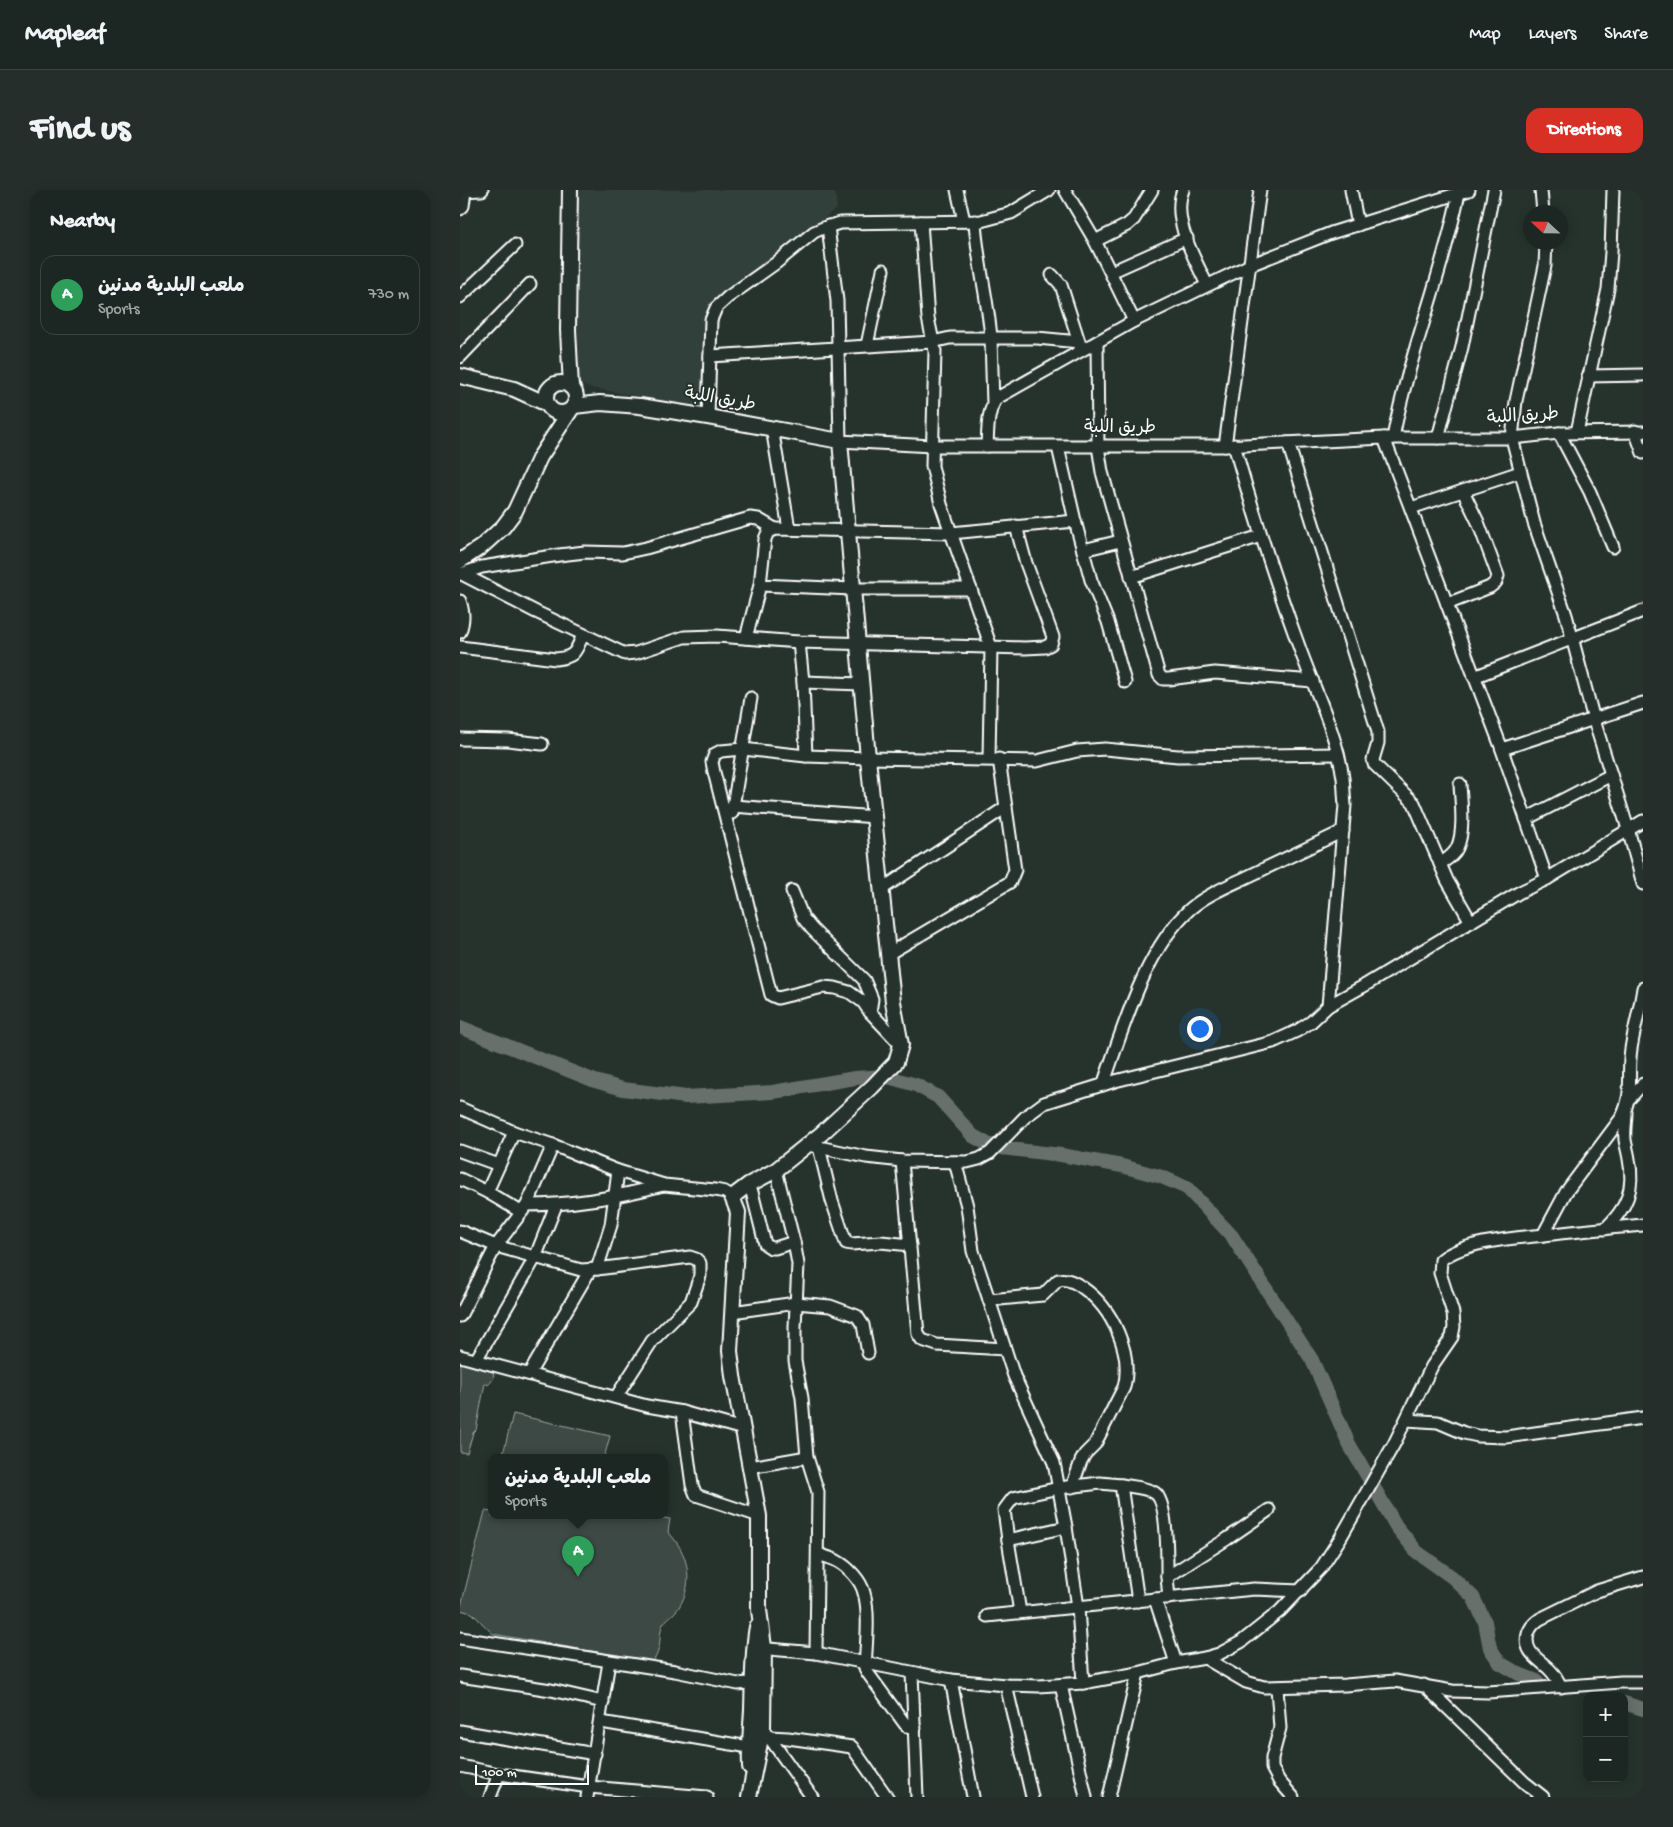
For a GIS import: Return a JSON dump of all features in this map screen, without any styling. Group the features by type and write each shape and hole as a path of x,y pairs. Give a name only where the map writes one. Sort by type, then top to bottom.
{"main road":[{"path":"460,569 503,527 516,511 540,457 573,400 568,330 570,190"},
{"path":"540,457 549,423 546,395 561,368 568,330"},
{"path":"460,376 514,389 539,390 561,383 573,400"},
{"path":"514,389 547,405 560,414 573,400"},
{"name":"طريق اللبة","path":"573,400 640,406 708,416 840,441"},
{"path":"751,1781 749,1747 759,1648 759,1516 730,1351 738,1212 732,1197 748,1184 776,1170 814,1146 896,1062 901,1045 893,1002 868,758 840,441"},
{"path":"749,1797 760,1745 766,1733 754,1687"}],"street":[{"path":"460,209 463,206 462,191 482,190"},
{"path":"957,190 970,221 986,293 991,338 992,404 987,446"},
{"path":"708,416 711,320 716,308 814,232 840,223 970,221 996,218 1011,213 1049,190"},
{"path":"1065,190 1111,272 1134,322"},
{"path":"1095,242 1134,219 1152,190"},
{"path":"1183,190 1180,218 1207,285"},
{"path":"1260,190 1230,446 1338,754 1343,778 1342,831 1328,1006"},
{"path":"1351,190 1358,225"},
{"path":"1438,438 1462,348 1494,190"},
{"path":"1541,190 1542,205"},
{"path":"1578,432 1588,376 1608,289 1611,252 1612,190"},
{"path":"992,404 997,398 1080,346 1097,342 1250,265 1300,244 1464,191"},
{"path":"1464,191 1418,336 1389,438 1411,508 1502,749 1546,879"},
{"path":"888,954 1010,882 1015,870 1006,807 994,760 991,647 951,533 932,466 935,351 932,342 926,294 921,222"},
{"path":"828,226 837,301 840,441"},
{"path":"1111,272 1187,238"},
{"path":"460,297 514,245"},
{"path":"1546,250 1545,266 1516,401 1512,438 1534,523 1573,638 1594,720 1643,884"},
{"path":"867,345 883,270"},
{"path":"1052,275 1061,285 1080,346"},
{"path":"460,357 530,284"},
{"path":"710,356 932,342 950,338 1037,338 1080,346"},
{"path":"1097,342 1098,446 1102,472 1159,675 1163,679 1215,673 1313,681"},
{"path":"1588,376 1643,375"},
{"path":"772,428 790,529"},
{"name":"طريق اللبة","path":"840,441 932,446 1230,446 1389,438 1512,438 1578,432 1639,432"},
{"path":"1639,432 1643,453"},
{"path":"1559,433 1590,492 1613,547"},
{"path":"1288,443 1378,732 1374,764 1414,803 1440,864 1471,922"},
{"path":"1058,447 1091,580 1108,622 1125,682"},
{"path":"1411,508 1520,472"},
{"path":"1447,604 1490,587 1496,582 1498,576 1481,530 1463,490"},
{"path":"460,569 585,552 623,553 750,518 758,519 775,529"},
{"path":"746,638 760,586 765,539 768,532 775,529 951,533 1075,521"},
{"path":"460,569 583,635 618,651 630,654 684,638 717,636 858,644 1045,647 1051,644 1053,637 1026,563 1016,526"},
{"path":"1131,577 1261,536"},
{"path":"1083,550 1120,541"},
{"path":"760,586 971,589"},
{"path":"460,602 464,613 460,632"},
{"path":"1474,677 1643,611"},
{"path":"460,647 556,659 568,658 575,652 583,635"},
{"path":"799,642 803,682 806,756"},
{"path":"803,682 862,684"},
{"path":"729,827 750,698"},
{"path":"1502,749 1643,704"},
{"path":"460,739 508,740 542,744"},
{"path":"901,1045 863,1002 848,992 823,987 778,998 771,995 712,762 715,754 721,750 743,749 806,756 1037,761 1077,751 1105,749 1178,756 1338,754"},
{"path":"1526,819 1611,775"},
{"path":"1440,864 1451,857 1458,846 1462,807 1460,784"},
{"path":"733,806 875,817"},
{"path":"882,889 1006,807"},
{"path":"814,1146 866,1157 902,1161 940,1160 955,1162 980,1159 990,1153 1025,1117 1044,1103 1103,1084 1273,1042 1297,1031 1311,1022 1328,1006 1362,988 1520,892 1546,879 1643,821"},
{"path":"1103,1084 1135,998 1148,970 1168,936 1191,908 1216,892 1342,831"},
{"path":"792,891 803,918 864,980 872,999 870,1012"},
{"path":"1605,1229 1620,1212 1630,1193 1632,1179 1625,1140 1631,1049 1643,988"},
{"path":"1543,1235 1566,1192 1622,1117 1628,1103 1643,1084"},
{"path":"460,1108 514,1132 553,1145 618,1171 664,1185 715,1190 725,1192 732,1197"},
{"path":"487,1192 514,1132"},
{"path":"460,1316 496,1246 524,1208 553,1145"},
{"path":"814,1146 846,1243 881,1242 910,1245"},
{"path":"460,1151 499,1165"},
{"path":"902,1161 918,1334 922,1340 937,1345 1005,1349"},
{"path":"955,1162 967,1206 973,1252 1023,1398 1051,1454 1066,1527 1078,1607 1083,1683"},
{"path":"776,1170 798,1264 795,1361 802,1398 807,1457 818,1492 816,1653"},
{"path":"529,1374 594,1270 611,1225 618,1171"},
{"path":"460,1179 524,1208 615,1197 664,1185"},
{"path":"748,1184 766,1244 771,1248 775,1248 794,1242"},
{"path":"476,1360 536,1258 556,1205"},
{"path":"759,1648 816,1653 951,1680 1006,1685 1083,1683 1138,1673 1219,1654 1241,1642 1280,1611 1321,1568 1394,1444 1432,1366 1452,1337 1454,1327 1453,1313 1440,1272 1441,1260 1446,1256 1476,1245 1501,1240 1643,1225"},
{"path":"460,1231 496,1246 581,1270 594,1270 690,1257 696,1259 701,1266 697,1287 691,1302 652,1341 616,1398"},
{"path":"989,1300 1043,1295 1058,1280 1067,1280 1079,1285 1097,1298 1103,1305 1118,1334 1124,1362 1124,1387 1095,1444 1081,1461 1072,1487"},
{"path":"732,1312 796,1303 830,1306 857,1316 862,1325 868,1353"},
{"path":"460,1356 647,1406 682,1412 743,1429"},
{"path":"682,1412 692,1485 696,1495 759,1516"},
{"path":"1406,1420 1438,1422 1478,1436 1506,1437 1643,1418"},
{"path":"750,1467 807,1457"},
{"path":"1020,1612 1004,1514 1006,1506 1018,1496 1100,1483 1142,1489 1154,1493 1160,1500 1164,1519 1169,1598"},
{"path":"1121,1485 1138,1601"},
{"path":"1167,1577 1269,1510"},
{"path":"1008,1540 1066,1527"},
{"path":"818,1554 837,1561 857,1578 864,1592 866,1607 865,1664 867,1672 895,1713 908,1727 915,1728"},
{"path":"1561,1687 1550,1670 1528,1648 1527,1638 1532,1625 1589,1594 1643,1577"},
{"path":"987,1616 1254,1589 1301,1591"},
{"path":"1155,1599 1176,1663"},
{"path":"460,1638 675,1671 754,1687"},
{"path":"1205,1658 1254,1686 1277,1688 1395,1681 1470,1693 1643,1682"},
{"path":"588,1792 596,1754 609,1662"},
{"path":"912,1673 917,1797"},
{"path":"1109,1797 1138,1673"},
{"path":"460,1676 551,1690 604,1702"},
{"path":"951,1680 973,1797"},
{"path":"1006,1685 1032,1797"},
{"path":"1061,1685 1086,1797"},
{"path":"1424,1685 1524,1782 1543,1797"},
{"path":"1277,1688 1280,1728 1272,1758 1272,1768 1279,1781 1294,1797"},
{"path":"752,1708 766,1733 812,1797"},
{"path":"600,1722 749,1747"},
{"path":"460,1731 596,1754"},
{"path":"766,1733 852,1747 888,1797"},
{"path":"460,1766 588,1792 707,1797"},
{"path":"490,1797 499,1774"}],"shaded area":[{"path":"572,190 835,190 837,208 722,298 715,306 704,408 586,387 575,381 576,312"},
{"path":"460,1356 492,1369 494,1376 488,1385 485,1383 476,1430 473,1433 467,1453 460,1452"},
{"path":"513,1414 610,1436 605,1454 503,1454"},
{"path":"485,1511 488,1511 488,1519 670,1519 668,1532 680,1549 687,1568 687,1588 684,1597 679,1607 663,1624 659,1648 653,1662 493,1634 472,1613 460,1610"}],"waterway":[{"path":"460,1027 595,1081 623,1089 686,1097 773,1092 855,1078 885,1076 916,1085 938,1097 973,1136 993,1147 1061,1155 1122,1166 1162,1177 1187,1188 1232,1236 1312,1360 1349,1444 1396,1526 1417,1552 1452,1577 1473,1597 1485,1622 1490,1648 1500,1663 1519,1674 1537,1681"},
{"path":"1628,1704 1643,1709"}],"place":[{"name":"ملعب البلدية مدنين","path":"578,1577"}]}
